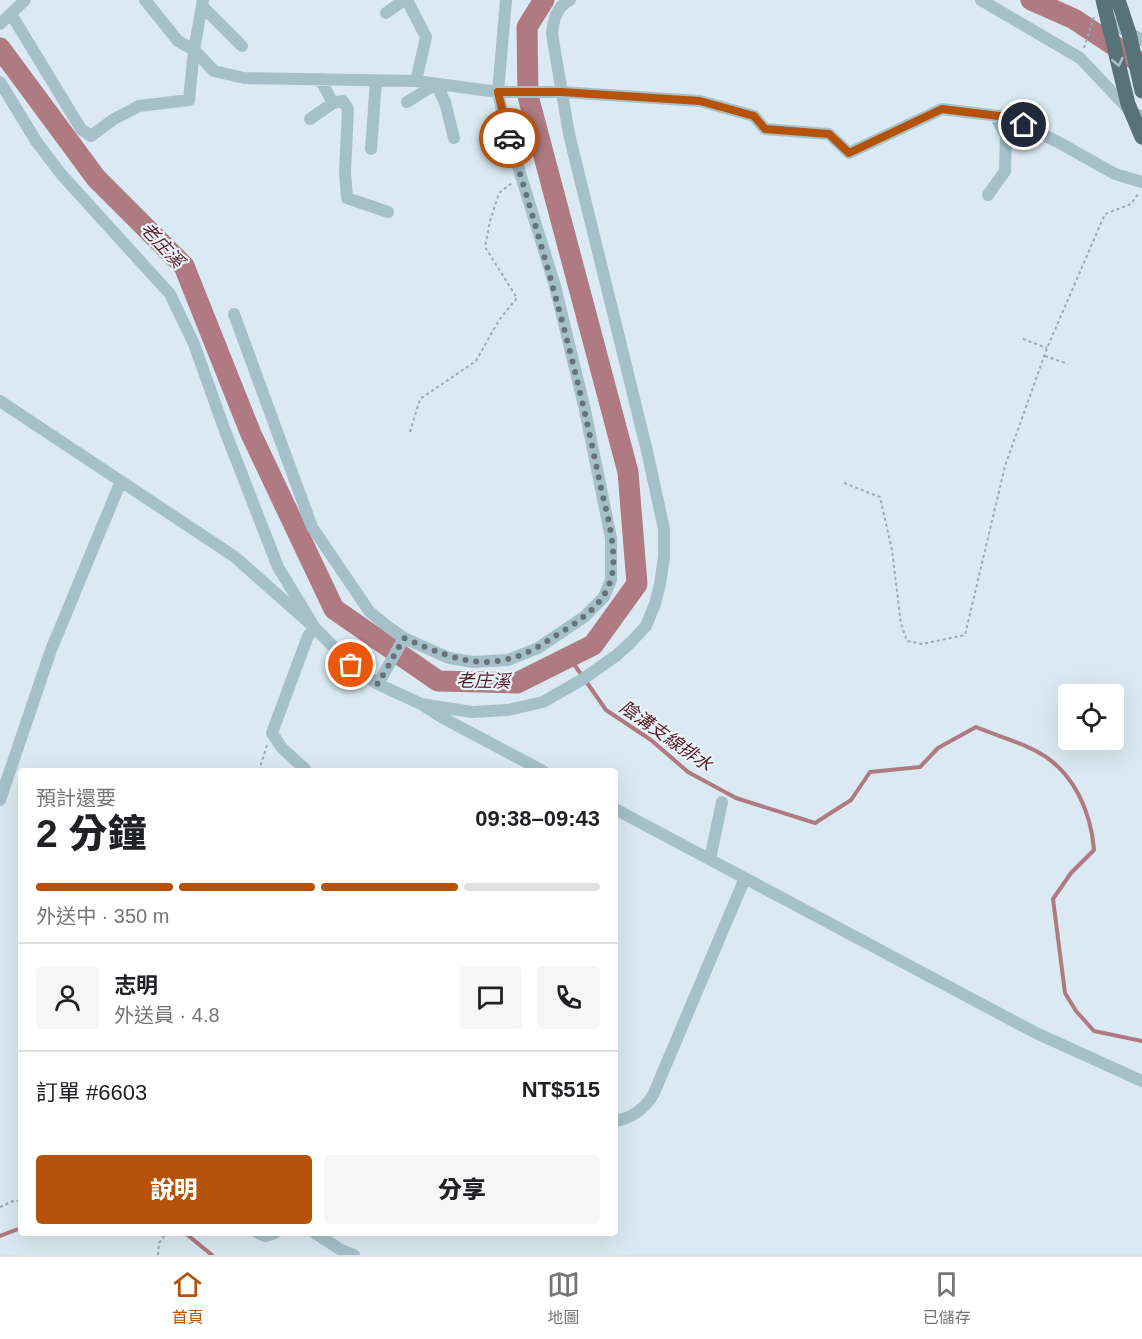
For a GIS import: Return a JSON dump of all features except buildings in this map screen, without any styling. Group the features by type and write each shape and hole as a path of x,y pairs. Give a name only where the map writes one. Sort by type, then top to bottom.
{"main road":[{"path":"1118,0 1135,36 1142,91"},
{"path":"1099,6 1108,21 1142,137"}],"street":[{"path":"0,24 25,0"},
{"path":"145,0 178,41 194,50 214,71 244,78 416,81 502,92 560,92 700,101 754,116 765,129 829,134 849,153 942,109 1007,117 1115,174 1142,183"},
{"path":"386,13 405,0 426,37 416,81"},
{"path":"234,314 312,527 369,611 404,638 449,658 473,662 508,660 538,648 584,617 604,597 611,580 611,538 585,410 555,286 521,175 502,92 503,10 506,0"},
{"path":"421,704 472,712 508,710 543,702 583,679 631,642 646,626 660,584 664,557 664,529 560,92 552,34 554,18 570,0"},
{"path":"981,0 1080,58 1134,111"},
{"path":"10,14 81,129 91,136 114,119 139,106 189,100 194,50 203,3"},
{"path":"203,3 242,45"},
{"path":"1108,21 1135,36"},
{"path":"320,78 333,103"},
{"path":"370,149 376,81"},
{"path":"0,82 36,141 61,174 170,294 194,344 278,567 315,628"},
{"path":"408,102 436,84"},
{"path":"436,84 445,102 454,138"},
{"path":"310,119 333,103 343,101 348,109 346,198 388,212"},
{"path":"988,195 1005,171 1006,135 995,116"},
{"path":"0,400 235,557 315,628 351,665 378,684 421,704 537,768"},
{"path":"0,800 51,650 121,481"},
{"path":"304,768 282,748 272,732 308,636 315,628"},
{"path":"378,684 404,638"},
{"path":"710,859 722,802"},
{"path":"618,811 1036,1033 1142,1081"},
{"path":"618,1121 624,1120 647,1106 654,1093 745,878"},
{"path":"320,1236 341,1250 354,1255"}],"path":[{"path":"1083,53 1099,6"},
{"path":"410,432 420,399 476,361 499,320 517,298 485,247 499,193 521,175"},
{"path":"844,483 879,497 892,550 901,624 907,641 922,644 965,634 1005,466 1047,348 1105,214 1131,204 1142,188"},
{"path":"1023,339 1047,348"},
{"path":"1045,356 1068,364"},
{"path":"260,768 272,732"},
{"path":"0,1207 18,1201"},
{"path":"158,1255 159,1243 165,1236"}],"waterway":[{"name":"老庄溪","path":"0,48 96,178 184,266 251,434 334,609 438,681 517,683 593,645 637,584 628,472 528,96 527,27 544,0"},
{"name":"老庄溪","path":"1031,0 1074,19 1142,64"},
{"name":"陰溝支線排水","path":"569,657 606,710 651,740 688,772 736,798 815,823 851,800 870,772 920,767 938,748 976,727 1029,747 1049,759 1070,780 1078,793 1089,821 1094,850 1071,873 1053,899 1065,993 1076,1011 1094,1031 1142,1041"},
{"path":"0,1236 18,1229"},
{"path":"189,1236 212,1255"}],"way so far":[{"path":"351,665 378,684 404,638 449,658 473,662 508,660 538,648 584,617 604,597 611,580 613,567 611,538 585,410 555,286 509,138"}],"route":[{"path":"509,138 498,92 562,92 700,101 754,116 765,129 829,134 849,153 942,109 1007,117 1024,125"}]}
